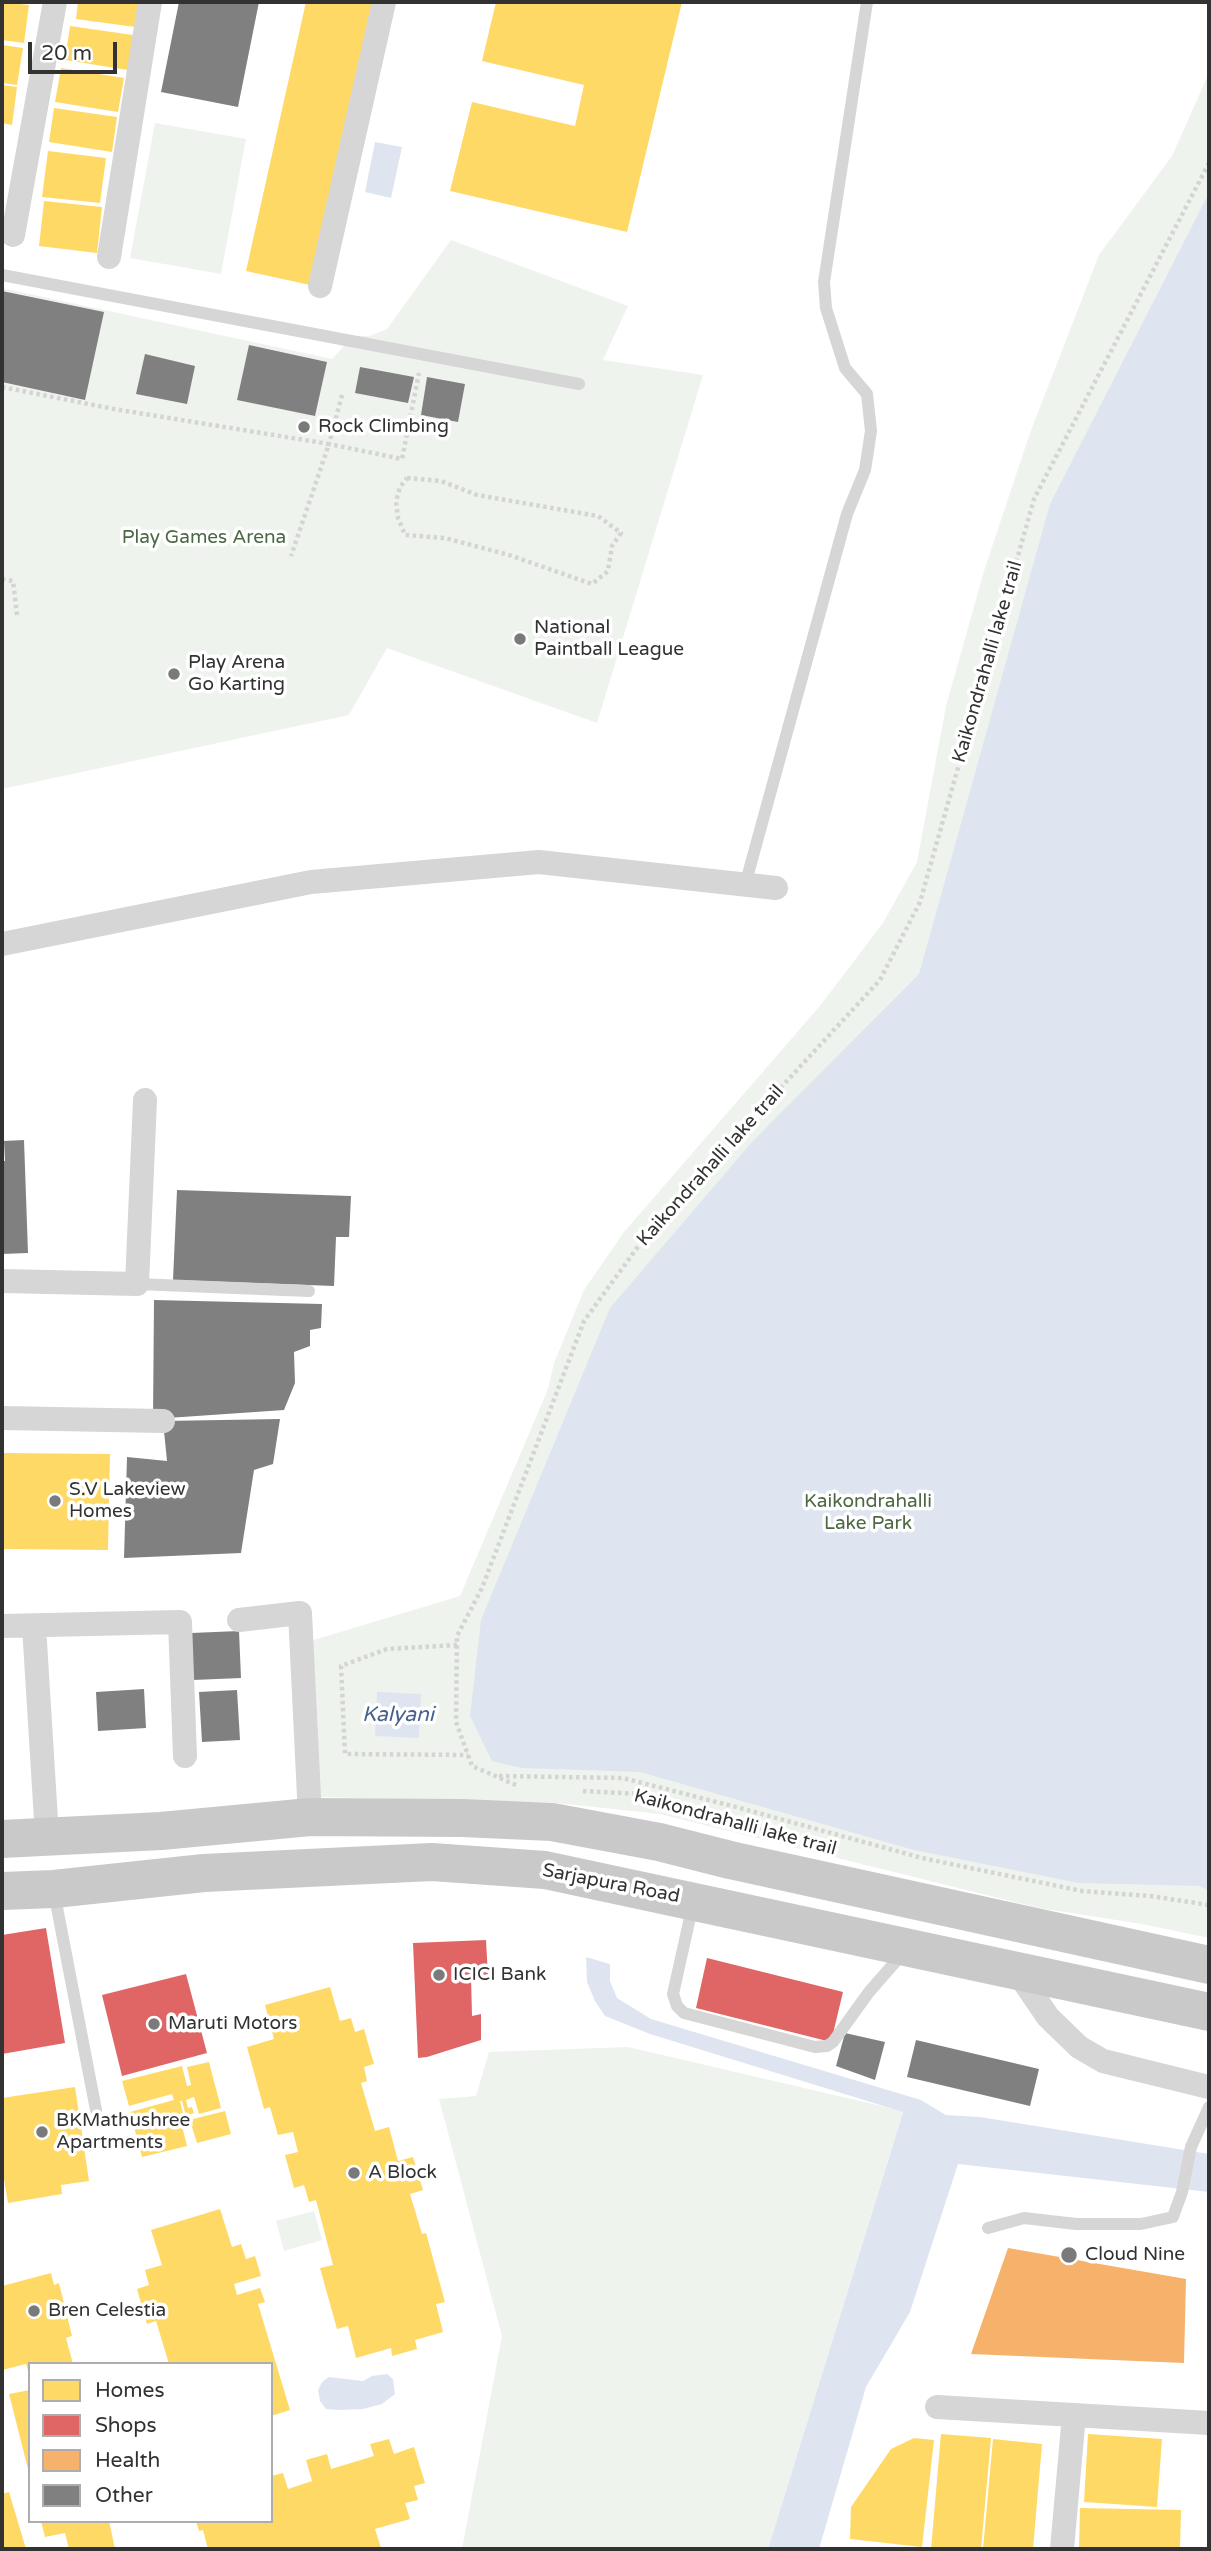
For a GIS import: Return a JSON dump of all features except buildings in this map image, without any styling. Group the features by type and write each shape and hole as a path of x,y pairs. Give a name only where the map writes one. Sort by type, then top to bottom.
{"main road":[{"path":"2,1839 161,1830 310,1817 463,1818 552,1822 659,1842 1209,1965"},
{"name":"Sarjapura Road","path":"2,1891 54,1889 204,1873 432,1861 545,1870 1209,2012"}],"street":[{"path":"13,234 55,2"},
{"path":"110,257 150,2"},
{"path":"320,286 384,2"},
{"path":"2,944 311,881 539,862 776,888"},
{"path":"2,1281 137,1284 145,1100"},
{"path":"2,1418 163,1421"},
{"path":"239,1620 300,1613 310,1817"},
{"path":"2,1626 180,1622 185,1756"},
{"path":"34,1626 47,1836"},
{"path":"1016,1969 1048,2017 1079,2047 1103,2061 1209,2087"},
{"path":"937,2407 1209,2423"},
{"path":"1062,2549 1074,2415"}],"lane":[{"path":"745,885 847,514 865,470 871,431 867,394 845,368 826,308 824,282 867,2"},
{"path":"2,275 579,384"},
{"path":"137,1284 309,1291"},
{"path":"54,1889 96,2110"},
{"path":"694,1901 673,1994 677,2006 684,2012 815,2047 827,2046 833,2042 869,1992 909,1946"},
{"path":"988,2228 1024,2218 1076,2224 1141,2224 1173,2217 1182,2192 1191,2147 1209,2106"}],"path":[{"name":"Kaikondrahalli lake trail","path":"468,1755 457,1722 457,1636 482,1588 584,1321 653,1226 880,980 920,902 1034,499 1209,163"},
{"path":"2,387 402,459 423,354"},
{"path":"291,556 329,444 342,395"},
{"path":"407,478 441,481 477,495 598,516 621,533 612,546 608,571 592,584 509,555 445,538 405,535 398,518 396,501 400,487 407,478"},
{"path":"2,579 13,581 18,615"},
{"path":"457,1645 387,1649 341,1666 345,1754 468,1755 472,1766 519,1786"},
{"path":"495,1776 623,1778 922,1858 1082,1891 1150,1896 1209,1905"},
{"name":"Kaikondrahalli lake trail","path":"573,1790 640,1794 769,1831"}],"green space":[{"name":"Kaikondrahalli Lake Park","path":"1209,73 1209,1938 1142,1924 1039,1908 660,1814 557,1803 320,1797 310,1641 460,1596 548,1389 554,1363 584,1290 624,1232 819,1007 883,923 917,862 946,706 984,571 1030,433 1099,255 1172,156"},
{"path":"155,123 246,139 221,274 130,258"},
{"name":"Play Games Arena","path":"451,240 628,306 603,360 703,375 597,723 387,648 349,715 2,789 2,288 332,359 353,336 369,336 387,329"},
{"path":"628,2047 903,2111 768,2549 462,2549 502,2336 439,2099 476,2096 489,2052"},
{"path":"314,2211 322,2240 284,2251 276,2221"}],"water":[{"path":"375,142 402,147 391,198 365,192"},
{"name":"Kaikondrahalli Lake Park","path":"1209,193 1209,1891 1199,1886 1079,1883 914,1850 640,1772 522,1768 492,1761 470,1716 481,1620 610,1308 752,1142 919,974 1050,504"},
{"name":"Kalyani","path":"377,1692 421,1694 419,1738 375,1736"},
{"path":"586,1957 610,1964 610,1981 617,1998 651,2019 921,2100 946,2115 980,2117 1209,2154 1209,2192 958,2164 910,2312 866,2387 819,2549 768,2549 903,2112 650,2034 605,2016 587,1982"},
{"path":"387,2374 393,2379 395,2394 382,2404 363,2409 339,2410 326,2409 320,2401 318,2390 322,2382 329,2377 363,2381 372,2376"}],"place":[{"name":"Rock Climbing","path":"304,427"},
{"name":"National Paintball League","path":"520,639"},
{"name":"Play Arena Go Karting","path":"174,674"},
{"name":"S.V Lakeview Homes","path":"55,1501"},
{"name":"ICICI Bank","path":"439,1975"},
{"name":"Maruti Motors","path":"154,2024"},
{"name":"BKMathushree Apartments","path":"42,2132"},
{"name":"A Block","path":"354,2173"},
{"name":"Cloud Nine","path":"1069,2255"},
{"name":"Bren Celestia","path":"34,2311"}]}
